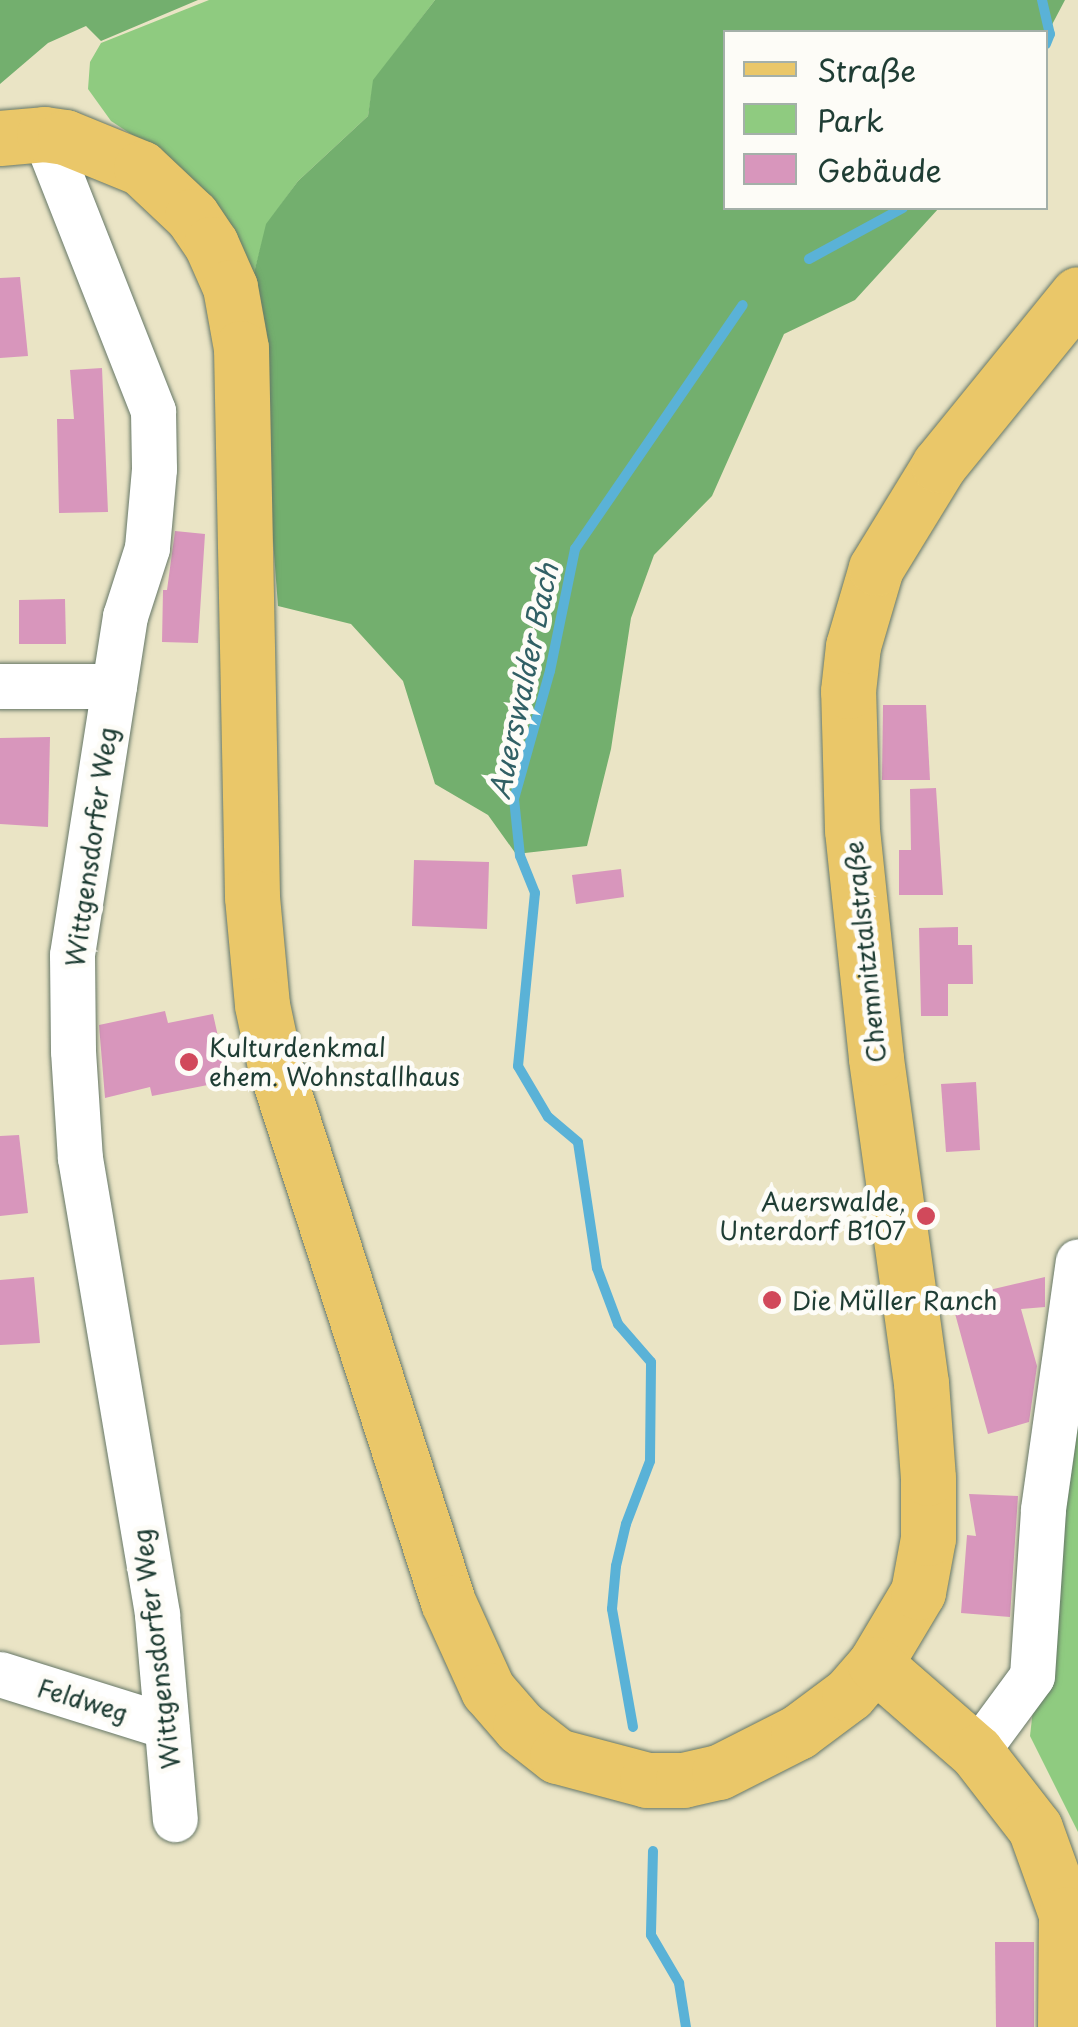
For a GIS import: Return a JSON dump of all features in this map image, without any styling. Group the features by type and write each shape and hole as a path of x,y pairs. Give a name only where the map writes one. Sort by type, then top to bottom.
{"main road":[{"name":"Chemnitztalstraße","path":"22,136 106,150 141,168 166,188 211,244 230,287 241,348 252,896 262,1004 294,1130 442,1583 488,1690 520,1728 557,1756 632,1777 683,1780 720,1772 798,1732 849,1694 875,1664 918,1592 928,1538 928,1478 920,1382 876,1058 852,830 848,692 852,646 876,568 938,465 1078,294"},
{"path":"875,1664 976,1752 1035,1828 1057,1884 1070,1945 1065,2027"}],"street":[{"name":"Wittgensdorfer Weg","path":"22,136 152,410 154,468 147,548 125,616 72,955 73,1051 80,1158 157,1615 175,1818"},
{"path":"0,686 114,686"},
{"path":"976,1752 1032,1676 1043,1509 1078,1260"},
{"name":"Feldweg","path":"0,1674 166,1726"}],"green space":[{"path":"0,0 198,0 101,41 86,26 48,43 0,84"},
{"path":"209,0 435,0 374,80 368,116 298,181 267,224 253,277 143,142 111,121 88,89 90,62 101,43"},
{"path":"435,0 1065,0 1048,32 723,30 723,210 937,210 855,300 784,334 712,496 654,555 631,618 611,749 587,846 516,854 488,815 435,784 403,681 351,624 278,606 253,277 266,224 298,181 368,116 373,80"},
{"path":"1078,1313 1078,1832 1030,1736"}],"building":[{"path":"20,277 28,356 0,358 0,278"},
{"path":"102,368 108,512 59,513 57,419 74,419 70,370"},
{"path":"175,531 205,534 198,643 162,642 163,590 167,590"},
{"path":"65,599 66,644 19,644 19,600"},
{"path":"883,705 926,705 930,780 882,780"},
{"path":"50,737 48,827 0,824 0,738"},
{"path":"936,788 943,895 899,895 899,850 911,850 910,789"},
{"path":"414,860 489,862 487,929 412,926"},
{"path":"621,869 624,897 576,904 572,875"},
{"path":"958,927 958,945 972,945 973,984 948,984 948,1016 921,1016 919,928"},
{"path":"165,1011 168,1023 213,1014 228,1081 152,1096 150,1087 105,1098 99,1025"},
{"path":"976,1082 980,1150 946,1152 941,1084"},
{"path":"19,1135 28,1213 0,1216 0,1136"},
{"path":"34,1277 40,1343 0,1345 0,1280"},
{"path":"1045,1277 1045,1307 1021,1309 1037,1366 1029,1422 988,1434 951,1299"},
{"path":"969,1494 1018,1496 1010,1617 961,1613 967,1535 976,1536"},
{"path":"995,1942 1034,1942 1034,2027 996,2027"}],"waterway":[{"name":"Auerswalder Bach","path":"1042,0 1048,39"},
{"name":"Auerswalder Bach","path":"809,259 899,210"},
{"name":"Auerswalder Bach","path":"633,1727 612,1609 616,1566 626,1524 650,1461 651,1362 618,1324 597,1268 578,1142 548,1117 518,1066 535,893 520,856 514,799 550,671 575,549 743,305"},
{"name":"Auerswalder Bach","path":"653,1851 651,1935 679,1983 686,2027"}],"place":[{"name":"Kulturdenkmal ehem. Wohnstallhaus","path":"189,1062"},
{"name":"Auerswalde, Unterdorf B107","path":"926,1216"},
{"name":"Die Müller Ranch","path":"772,1300"}]}
